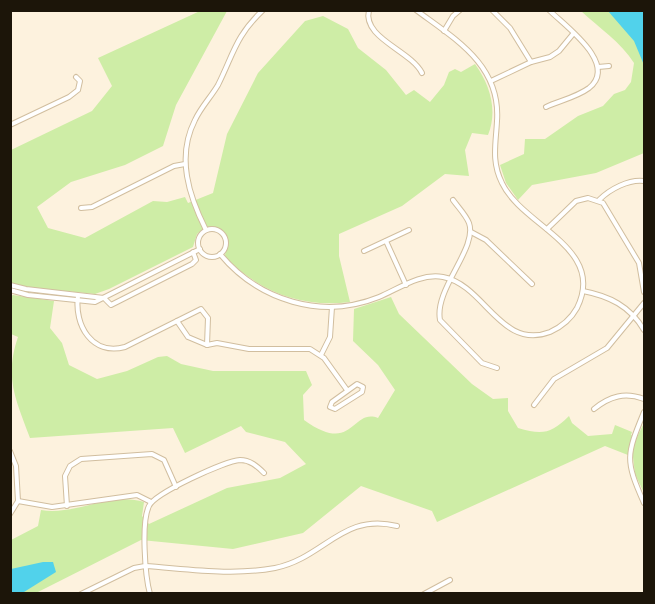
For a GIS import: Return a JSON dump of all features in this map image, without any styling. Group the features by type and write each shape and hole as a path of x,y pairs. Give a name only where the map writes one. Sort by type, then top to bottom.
{"street":[{"path":"206,230 189,192 185,164 188,141 195,119 217,87 238,39 263,10"},
{"path":"369,10 370,25 376,34 416,62 422,73"},
{"path":"220,254 249,281 272,295 299,304 332,307 367,301 426,277 451,279 472,293 507,327 526,335 548,333 562,325 573,314 583,291 582,273 575,256 514,201 498,175 494,153 497,103 491,81 476,56 416,10"},
{"path":"444,31 453,16 460,10"},
{"path":"492,10 510,28 531,62"},
{"path":"546,107 589,87 595,80 598,67 596,57 588,47 549,10"},
{"path":"491,81 559,51 573,34"},
{"path":"598,67 609,66"},
{"path":"10,125 69,97 78,90 80,81 76,77"},
{"path":"81,208 92,207 174,166 185,164"},
{"path":"599,201 606,193 625,184 645,181"},
{"path":"547,229 576,201 588,198 599,201 609,210 639,263 645,292"},
{"path":"453,200 467,219 471,232 440,305 440,320 482,363 498,368"},
{"path":"206,230 219,230 225,237 226,246 220,254 209,256 200,249 200,236 206,230"},
{"path":"364,251 409,231"},
{"path":"471,232 486,240 532,284"},
{"path":"386,241 406,285"},
{"path":"11,288 78,299 104,298 200,249"},
{"path":"104,298 111,305 173,274 195,262 193,252"},
{"path":"583,291 614,300 635,316 645,330"},
{"path":"78,299 77,316 85,333 95,342 108,348 130,345 197,310 206,312 208,318 207,345"},
{"path":"534,405 551,382 607,348 645,303"},
{"path":"321,355 330,337 332,307"},
{"path":"177,321 188,337 207,345 217,343 249,349 306,349 321,355 347,390"},
{"path":"357,384 363,387 362,392 336,409 332,408 330,403 347,390 357,384"},
{"path":"594,409 616,396 630,395 645,399"},
{"path":"645,412 629,459 631,474 645,503"},
{"path":"10,451 16,466 18,501 10,514"},
{"path":"68,506 64,476 70,466 81,459 152,454 164,460 176,487"},
{"path":"150,594 145,566 147,512 151,502 176,487 238,460 253,463 264,473"},
{"path":"18,501 52,507 137,495 151,502"},
{"path":"81,594 135,567 235,572 277,567 324,547 351,527 370,522 397,526"},
{"path":"424,594 450,580"}],"green space":[{"path":"200,11 227,11 176,105 163,146 125,165 71,182 37,207 48,228 85,238 153,201 167,202 185,197 188,203 213,193 227,134 258,73 305,21 323,16 348,29 358,48 386,70 406,95 414,90 430,102 444,85 449,72 455,69 461,72 475,64 485,80 491,98 492,116 488,135 472,133 465,150 469,176 445,174 402,206 339,234 339,256 350,302 298,300 252,280 225,257 227,236 221,229 216,228 206,229 197,234 193,247 95,294 24,287 11,283 11,150 92,111 112,86 98,58"},
{"path":"581,11 644,11 644,153 596,173 532,185 518,200 506,183 500,165 524,154 525,139 545,139 578,116 603,106 614,94 625,90 631,82 634,63 629,55"},
{"path":"11,296 54,301 50,328 62,343 69,365 97,379 127,371 158,357 167,356 181,364 213,371 306,371 312,385 303,395 304,420 320,430 333,433 342,433 362,419 378,418 395,390 378,365 353,341 354,309 391,297 399,314 472,384 493,399 508,398 508,411 518,428 534,432 551,430 569,416 572,423 588,436 612,434 615,425 632,432 631,435 637,437 644,423 644,493 635,474 633,457 605,446 437,522 432,511 361,486 303,533 233,549 141,540 36,593 11,593 11,540 38,526 41,510 67,510 105,501 131,499 144,502 142,516 149,524 227,488 280,478 306,464 285,442 246,432 241,426 185,453 173,428 30,438 16,400 12,377 18,337 11,334"}],"water":[{"path":"608,11 644,11 644,65 634,41"},
{"path":"53,562 56,572 24,592 11,593 11,569"}]}
